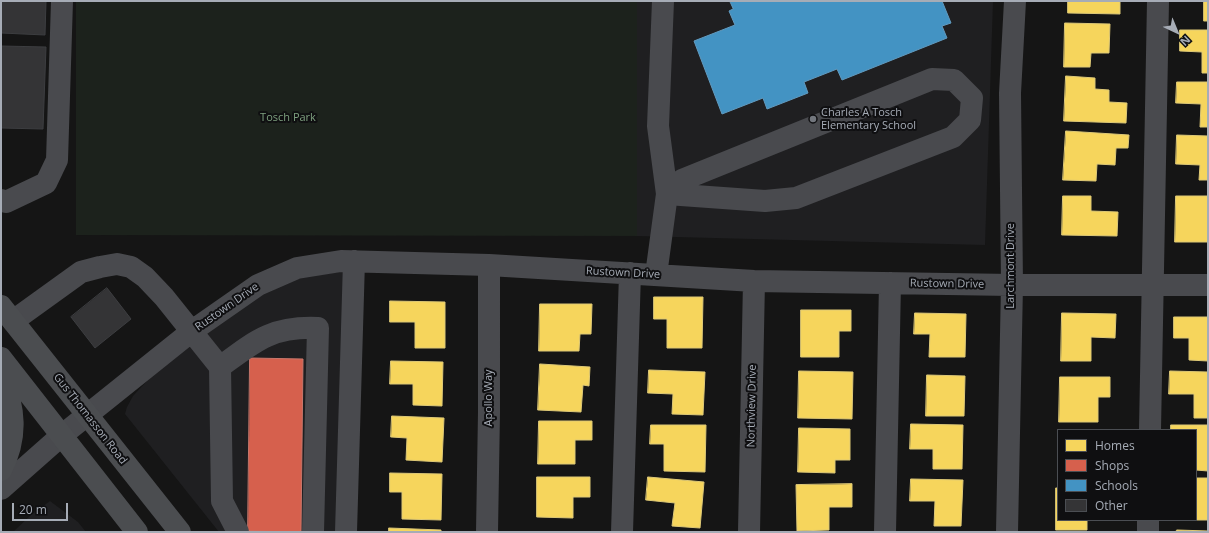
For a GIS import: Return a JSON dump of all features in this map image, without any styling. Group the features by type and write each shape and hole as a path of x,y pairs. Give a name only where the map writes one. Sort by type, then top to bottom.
{"main road":[{"name":"Gus Thomasson Road","path":"7,314 180,532"},
{"path":"1,358 138,532"},
{"path":"1,374 10,396 13,416 12,439 9,455 1,470"}],"street":[{"path":"1,200 6,202 46,183 58,160 62,1"},
{"path":"656,275 667,194 658,126 663,1"},
{"name":"Larchmont Drive","path":"1007,532 1012,285 1010,93 1015,1"},
{"path":"1150,429 1158,1"},
{"path":"932,79 954,80 972,98 970,120 952,137 796,198 765,201 667,194 682,180 932,79"},
{"name":"Rustown Drive","path":"1,489 61,436 192,331 258,285 297,268 341,261 354,261 489,265 754,280 1012,285 1208,285"},
{"path":"346,532 354,261"},
{"path":"7,314 81,272 117,264 132,267 145,277 192,331 220,367 222,501 238,532"},
{"name":"Apollo Way","path":"487,532 489,265"},
{"path":"622,532 630,273"},
{"name":"Northview Drive","path":"749,532 754,280"},
{"path":"885,532 890,283"},
{"path":"220,367 259,339 278,331 300,327 318,328 313,532"},
{"path":"1148,521 1148,532"}],"shaded area":[{"name":"Charles A Tosch Elementary School","path":"637,1 993,1 985,245 637,236"},
{"path":"344,271 336,532 219,532 125,414 127,407 133,396 170,356 278,281"},
{"path":"50,501 78,522 86,532 13,532 31,515"}],"green space":[{"name":"Tosch Park","path":"76,1 637,1 637,236 76,235"}],"building: Homes":[{"path":"1068,1 1120,1 1120,14 1068,13"},
{"path":"1204,1 1208,1 1208,21 1204,21"},
{"path":"1065,23 1110,24 1109,53 1091,53 1090,67 1064,67"},
{"path":"1180,30 1208,30 1208,73 1202,73 1202,52 1180,51"},
{"path":"1066,76 1095,78 1095,89 1109,90 1109,102 1127,103 1126,123 1064,121"},
{"path":"1177,82 1208,82 1208,127 1200,127 1201,104 1176,103"},
{"path":"1066,131 1129,135 1128,148 1116,148 1115,165 1097,164 1096,181 1063,180"},
{"path":"1177,135 1208,136 1208,180 1199,180 1200,165 1176,164"},
{"path":"1063,196 1091,196 1091,211 1118,212 1117,236 1062,235"},
{"path":"1176,196 1208,196 1208,242 1175,242"},
{"path":"654,297 703,297 702,348 667,348 667,319 654,319"},
{"path":"390,301 445,302 445,348 415,348 415,322 390,322"},
{"path":"540,304 592,304 591,334 580,334 579,351 539,351"},
{"path":"801,310 851,310 851,331 839,331 839,357 801,357"},
{"path":"915,313 966,314 965,357 929,357 930,334 914,334"},
{"path":"1062,313 1116,314 1115,338 1091,337 1091,361 1061,361"},
{"path":"1174,317 1208,317 1208,361 1189,360 1189,338 1174,338"},
{"path":"391,361 443,362 442,406 413,405 413,384 390,384"},
{"path":"540,364 590,367 589,386 583,385 581,412 538,410"},
{"path":"649,370 705,372 703,415 672,414 673,394 648,393"},
{"path":"799,371 853,372 852,419 798,418"},
{"path":"1170,371 1208,372 1208,418 1194,418 1194,394 1169,394"},
{"path":"927,375 965,376 964,416 926,416"},
{"path":"1060,377 1110,377 1110,397 1098,397 1098,422 1059,422"},
{"path":"392,416 444,418 442,462 406,460 407,438 391,437"},
{"path":"539,421 592,421 592,440 575,440 575,464 538,464"},
{"path":"911,424 963,425 962,469 933,469 933,449 910,449"},
{"path":"651,425 706,425 705,472 664,471 664,444 650,444"},
{"path":"1171,425 1208,425 1208,471 1197,470 1197,429 1171,429"},
{"path":"799,428 850,429 850,460 835,460 835,473 798,472"},
{"path":"390,473 442,474 441,520 402,519 402,492 390,492"},
{"path":"537,477 590,477 590,497 573,497 573,518 537,517"},
{"path":"648,477 704,482 700,528 672,526 675,503 646,500"},
{"path":"1197,478 1208,478 1208,520 1197,520"},
{"path":"911,479 963,480 961,526 934,526 935,501 910,501"},
{"path":"852,484 852,507 829,507 829,530 797,531 796,485"},
{"path":"1057,488 1057,521 1087,521 1087,530 1056,530"},
{"path":"389,528 441,530 441,532 389,532"},
{"path":"1177,530 1208,531 1208,532 1176,532"}],"building: Shops":[{"path":"250,358 303,359 301,532 248,531"}],"building: Schools":[{"path":"730,1 942,1 951,23 942,26 947,38 842,80 837,69 804,82 808,93 767,109 763,98 722,114 694,41 735,25 729,11 733,9"}],"building: Other":[{"path":"1,1 46,1 45,35 1,33"},
{"path":"1,46 46,47 43,129 1,128"},
{"path":"107,288 131,319 95,348 71,317"}],"place":[{"name":"Charles A Tosch Elementary School","path":"813,119"}]}
